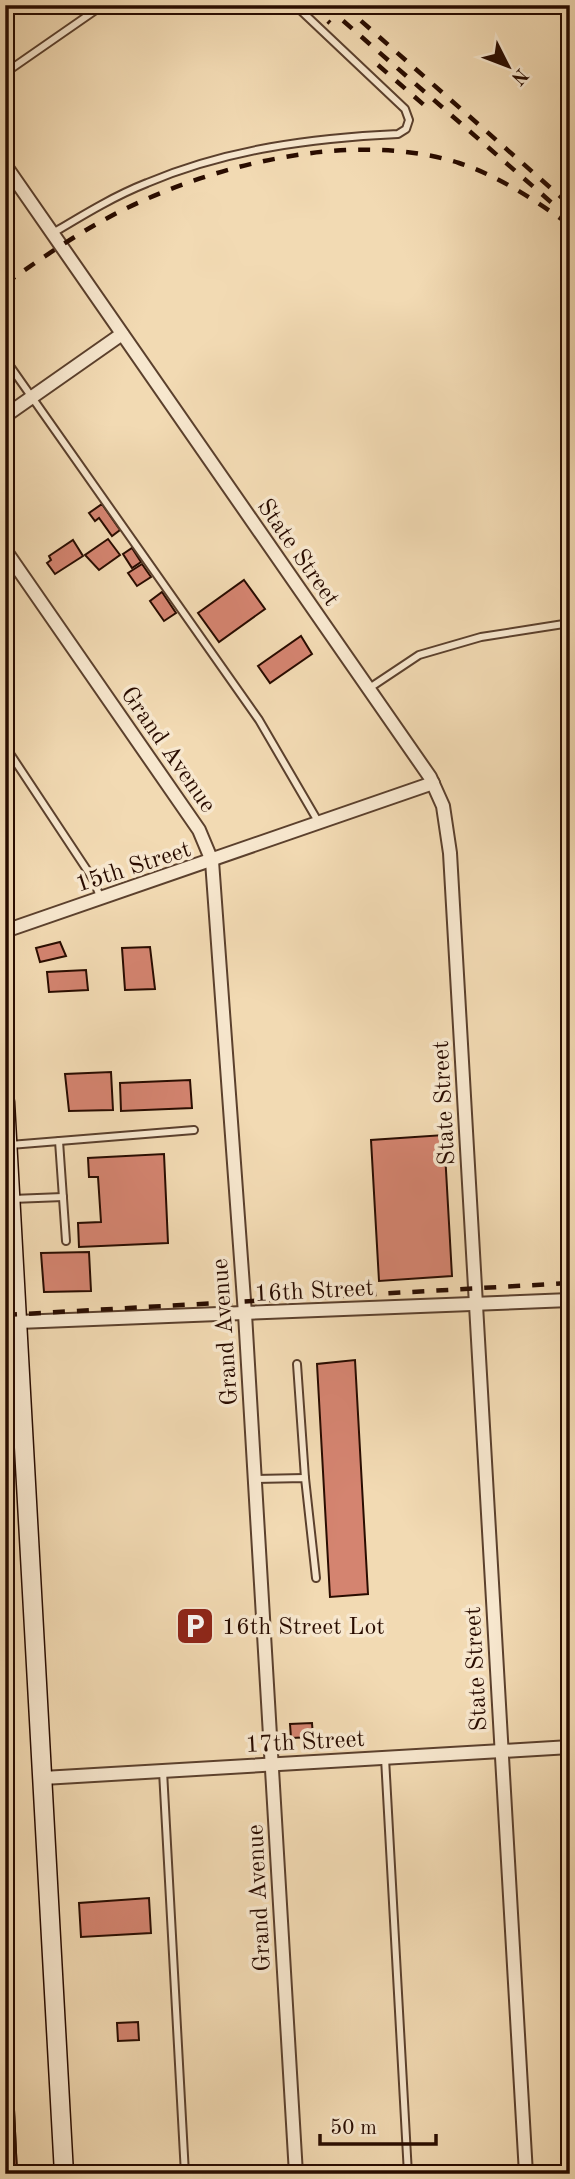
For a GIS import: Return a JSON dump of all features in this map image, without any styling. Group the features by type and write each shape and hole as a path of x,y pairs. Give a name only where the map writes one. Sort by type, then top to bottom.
{"main road":[{"path":"5,1102 64,2174"}],"street":[{"name":"State Street","path":"5,165 433,783 443,806 450,853 526,2174"},
{"path":"5,416 122,334"},
{"name":"Grand Avenue","path":"5,550 199,830 212,861 245,1314 296,2174"},
{"name":"15th Street","path":"5,931 433,783"},
{"name":"16th Street","path":"18,1322 570,1300"},
{"name":"17th Street","path":"43,1778 570,1747"}],"lane":[{"path":"5,73 103,5"},
{"path":"53,233 147,183 211,160 287,144 334,137 398,134 406,129 410,120 405,109 295,5"},
{"path":"5,359 258,720 319,823"},
{"path":"368,689 419,655 481,637 570,623"},
{"path":"5,746 93,879 101,899"},
{"path":"8,1145 194,1130"},
{"path":"59,1141 66,1241"},
{"path":"11,1199 63,1197"},
{"path":"297,1364 305,1478 316,1578"},
{"path":"255,1479 305,1478"},
{"path":"385,1758 408,2174"},
{"path":"163,1771 185,2174"}],"building":[{"path":"102,504 120,530 112,536 99,518 95,521 89,513"},
{"path":"108,539 120,555 99,570 85,555"},
{"path":"73,540 83,556 55,574 47,563 51,560 49,556"},
{"path":"132,548 141,562 132,568 123,554"},
{"path":"142,564 151,577 137,586 128,573"},
{"path":"244,580 265,609 219,642 198,613"},
{"path":"162,592 176,613 164,621 150,601"},
{"path":"301,636 312,654 270,683 258,666"},
{"path":"60,942 66,956 40,962 36,948"},
{"path":"150,947 155,989 125,990 122,948"},
{"path":"86,970 88,990 49,992 47,972"},
{"path":"111,1072 113,1110 69,1111 65,1074"},
{"path":"190,1080 192,1108 121,1111 120,1083"},
{"path":"444,1135 452,1276 379,1281 371,1140"},
{"path":"164,1154 168,1243 79,1247 78,1223 101,1222 98,1177 89,1177 88,1158"},
{"path":"89,1252 91,1291 44,1292 41,1253"},
{"path":"355,1360 368,1594 330,1597 317,1364"},
{"path":"312,1723 313,1737 291,1738 290,1724"},
{"path":"149,1898 151,1933 81,1937 79,1903"},
{"path":"5,1942 10,2024 17,2174 5,2174"},
{"path":"5,1942 10,2024 5,2024"},
{"path":"138,2022 139,2040 118,2041 117,2023"},
{"path":"5,2024 10,2024 17,2174 5,2174"}],"railway":[{"path":"310,5 330,23"},
{"path":"325,5 552,203"},
{"path":"343,5 570,205"},
{"path":"378,65 431,111"},
{"path":"5,284 85,231 151,197 236,168 328,151 417,153 459,163 503,182 570,225"},
{"path":"5,1315 570,1283"}],"place":[{"name":"16th Street Lot","path":"195,1626"}]}
